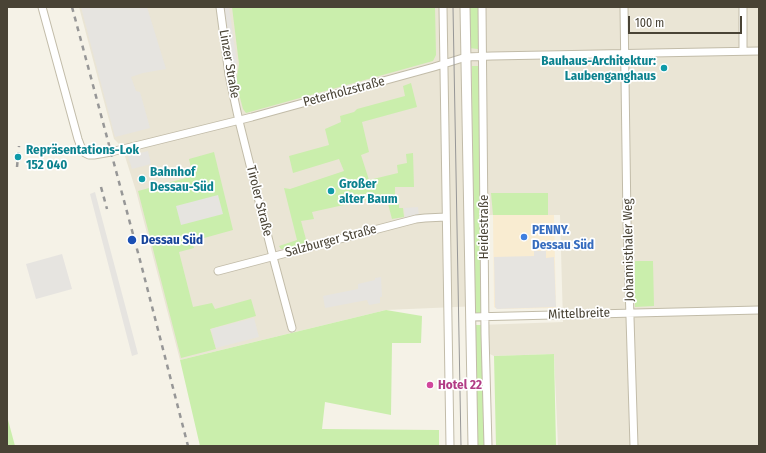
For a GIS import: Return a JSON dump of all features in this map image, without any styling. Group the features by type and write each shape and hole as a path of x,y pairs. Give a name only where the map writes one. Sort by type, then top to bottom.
{"street":[{"name":"Peterholzstraße","path":"42,7 78,139 85,153 94,155 239,121 466,58 482,56 759,51"},
{"name":"Linzer Straße","path":"220,7 229,75 239,121"},
{"path":"443,7 450,446"},
{"name":"Heidestraße","path":"465,7 473,446"},
{"name":"Heidestraße","path":"482,7 485,317 488,446"},
{"name":"Johannisthaler Weg","path":"624,7 627,213 634,446"},
{"path":"743,7 743,51"},
{"name":"Tiroler Straße","path":"239,121 292,328"},
{"name":"Salzburger Straße","path":"218,271 416,219 446,217"},
{"name":"Mittelbreite","path":"471,317 759,310"}],"shaded area":[{"path":"79,7 759,7 759,446 558,446 554,354 494,356 479,349 479,325 563,322 560,215 478,215 479,306 386,310 180,360 136,191 122,147 114,139"},
{"path":"81,7 147,7 166,69 143,73 131,77 136,91 140,92 150,128 115,137"},
{"path":"223,7 229,7 237,63 231,65"},
{"path":"148,151 151,164 132,169 128,156"},
{"path":"95,192 138,354 132,356 90,194"},
{"path":"218,195 223,214 181,225 176,206"},
{"path":"418,207 419,216 405,218 404,208"},
{"path":"493,215 554,215 556,308 497,309 494,307"},
{"path":"534,251 546,251 546,258 554,257 556,307 497,309 495,307 494,257 534,256"},
{"path":"62,254 72,289 36,299 26,264"},
{"path":"381,277 382,297 380,297 380,303 369,305 367,300 325,308 323,296 358,289 358,284"},
{"path":"254,318 259,337 216,348 211,329"}],"green space":[{"path":"232,7 435,7 436,55 433,61 246,113 243,109 236,83 239,64"},
{"path":"468,7 478,7 478,49 469,48"},
{"path":"472,66 479,66 482,315 473,315"},
{"path":"411,83 417,107 362,122 369,152 361,155 369,180 398,173 397,165 407,163 406,154 413,153 414,187 395,187 395,197 399,197 399,208 403,208 404,217 392,219 387,200 374,203 371,199 312,212 314,219 301,221 307,243 281,249 279,246 297,240 284,188 290,189 344,171 339,159 293,173 289,156 329,145 325,129 341,122 340,116 354,112 357,109 405,96 403,86"},
{"path":"214,152 233,230 197,240 198,243 193,245 194,248 179,252 193,307 212,303 215,309 251,299 256,316 210,329 216,349 181,358 138,191 193,176 189,159"},
{"path":"491,193 548,193 548,215 493,215"},
{"path":"635,261 653,261 654,306 635,307"},
{"path":"386,310 422,316 421,343 392,343 391,415 325,402 322,429 439,430 439,446 200,446 180,360"},
{"path":"473,325 482,325 486,446 475,446"},
{"path":"554,354 556,446 496,446 494,356"},
{"path":"7,416 15,446 7,446"}],"tram line":[{"path":"453,7 461,446"}],"railway":[{"path":"72,7 188,446"},
{"path":"17,167 19,146"},
{"path":"101,187 107,209"}],"place":[{"name":"Bauhaus-Architektur: Laubenganghaus","path":"664,68"},
{"name":"Repräsentations-Lok 152 040","path":"18,157"},
{"name":"Bahnhof Dessau-Süd","path":"142,179"},
{"name":"Großer alter Baum","path":"331,191"},
{"name":"PENNY. Dessau Süd","path":"524,237"},
{"name":"Dessau Süd","path":"132,240"},
{"name":"Hotel 22","path":"430,385"}]}
